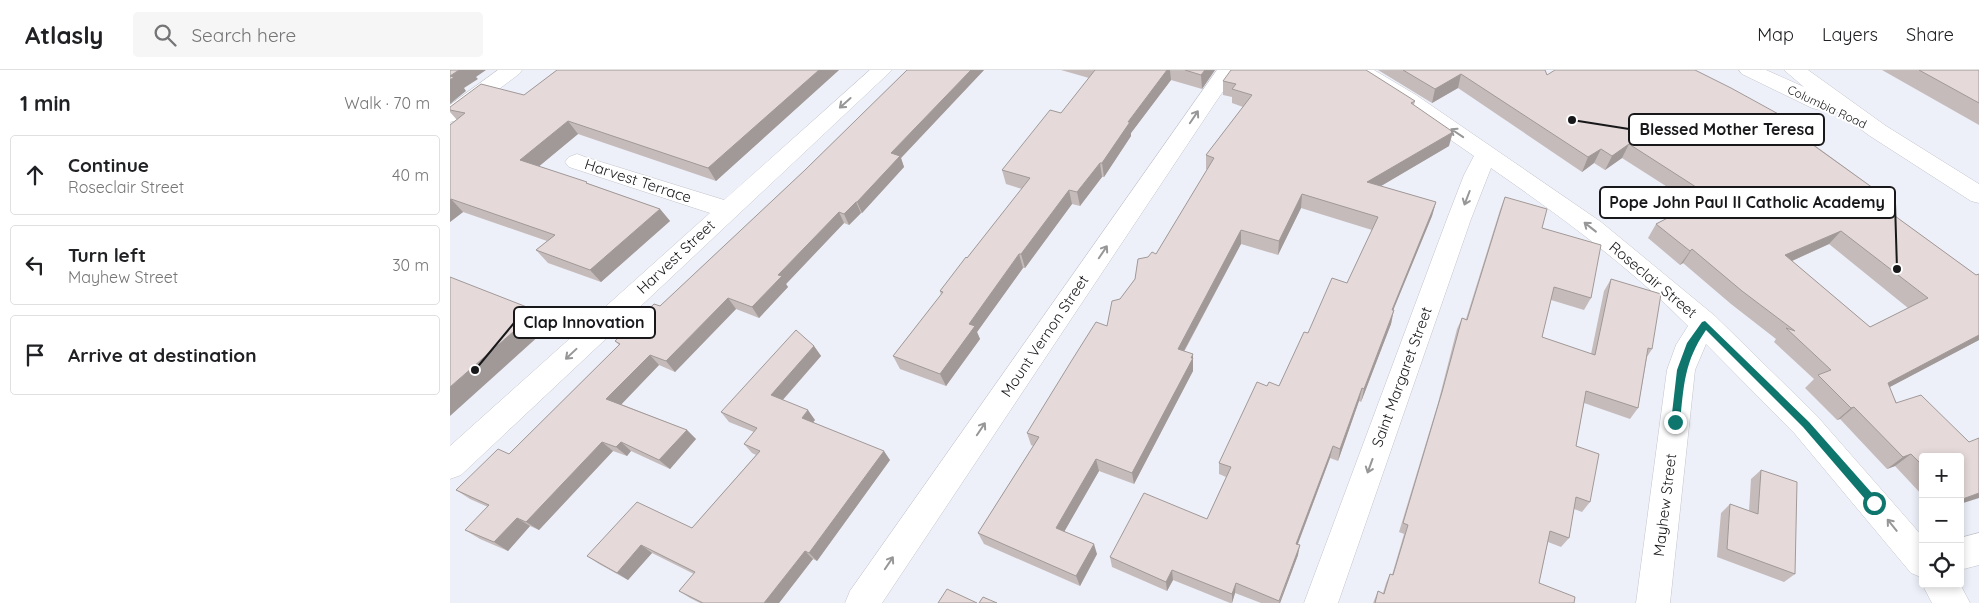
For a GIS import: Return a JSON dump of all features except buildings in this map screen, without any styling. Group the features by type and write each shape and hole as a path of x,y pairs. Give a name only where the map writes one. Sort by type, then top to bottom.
{"street":[{"path":"450,115 512,70"},
{"name":"Harvest Street","path":"450,465 882,70"},
{"name":"Mount Vernon Street","path":"862,603 1228,70"},
{"name":"Roseclair Street","path":"1359,70 1408,100 1592,228 1705,324 1806,425 1919,557"},
{"name":"Columbia Road","path":"1749,70 1878,130"},
{"name":"Columbia Road","path":"1794,70 1878,130 1979,195"},
{"name":"Saint Margaret Street","path":"1321,603 1459,219 1476,175 1487,154"},
{"name":"Harvest Terrace","path":"577,162 728,210"},
{"name":"Mayhew Street","path":"1653,603 1681,370 1690,346 1705,324"},
{"path":"1964,553 1979,549"},
{"path":"1942,588 1953,603"}],"place":[{"name":"Blessed Mother Teresa","path":"1572,120"},
{"name":"Pope John Paul II Catholic Academy","path":"1897,269"},
{"name":"Clap Innovation","path":"475,370"}],"route":[{"path":"1675,422 1681,370 1690,346 1705,324 1806,425 1874,503"}]}
